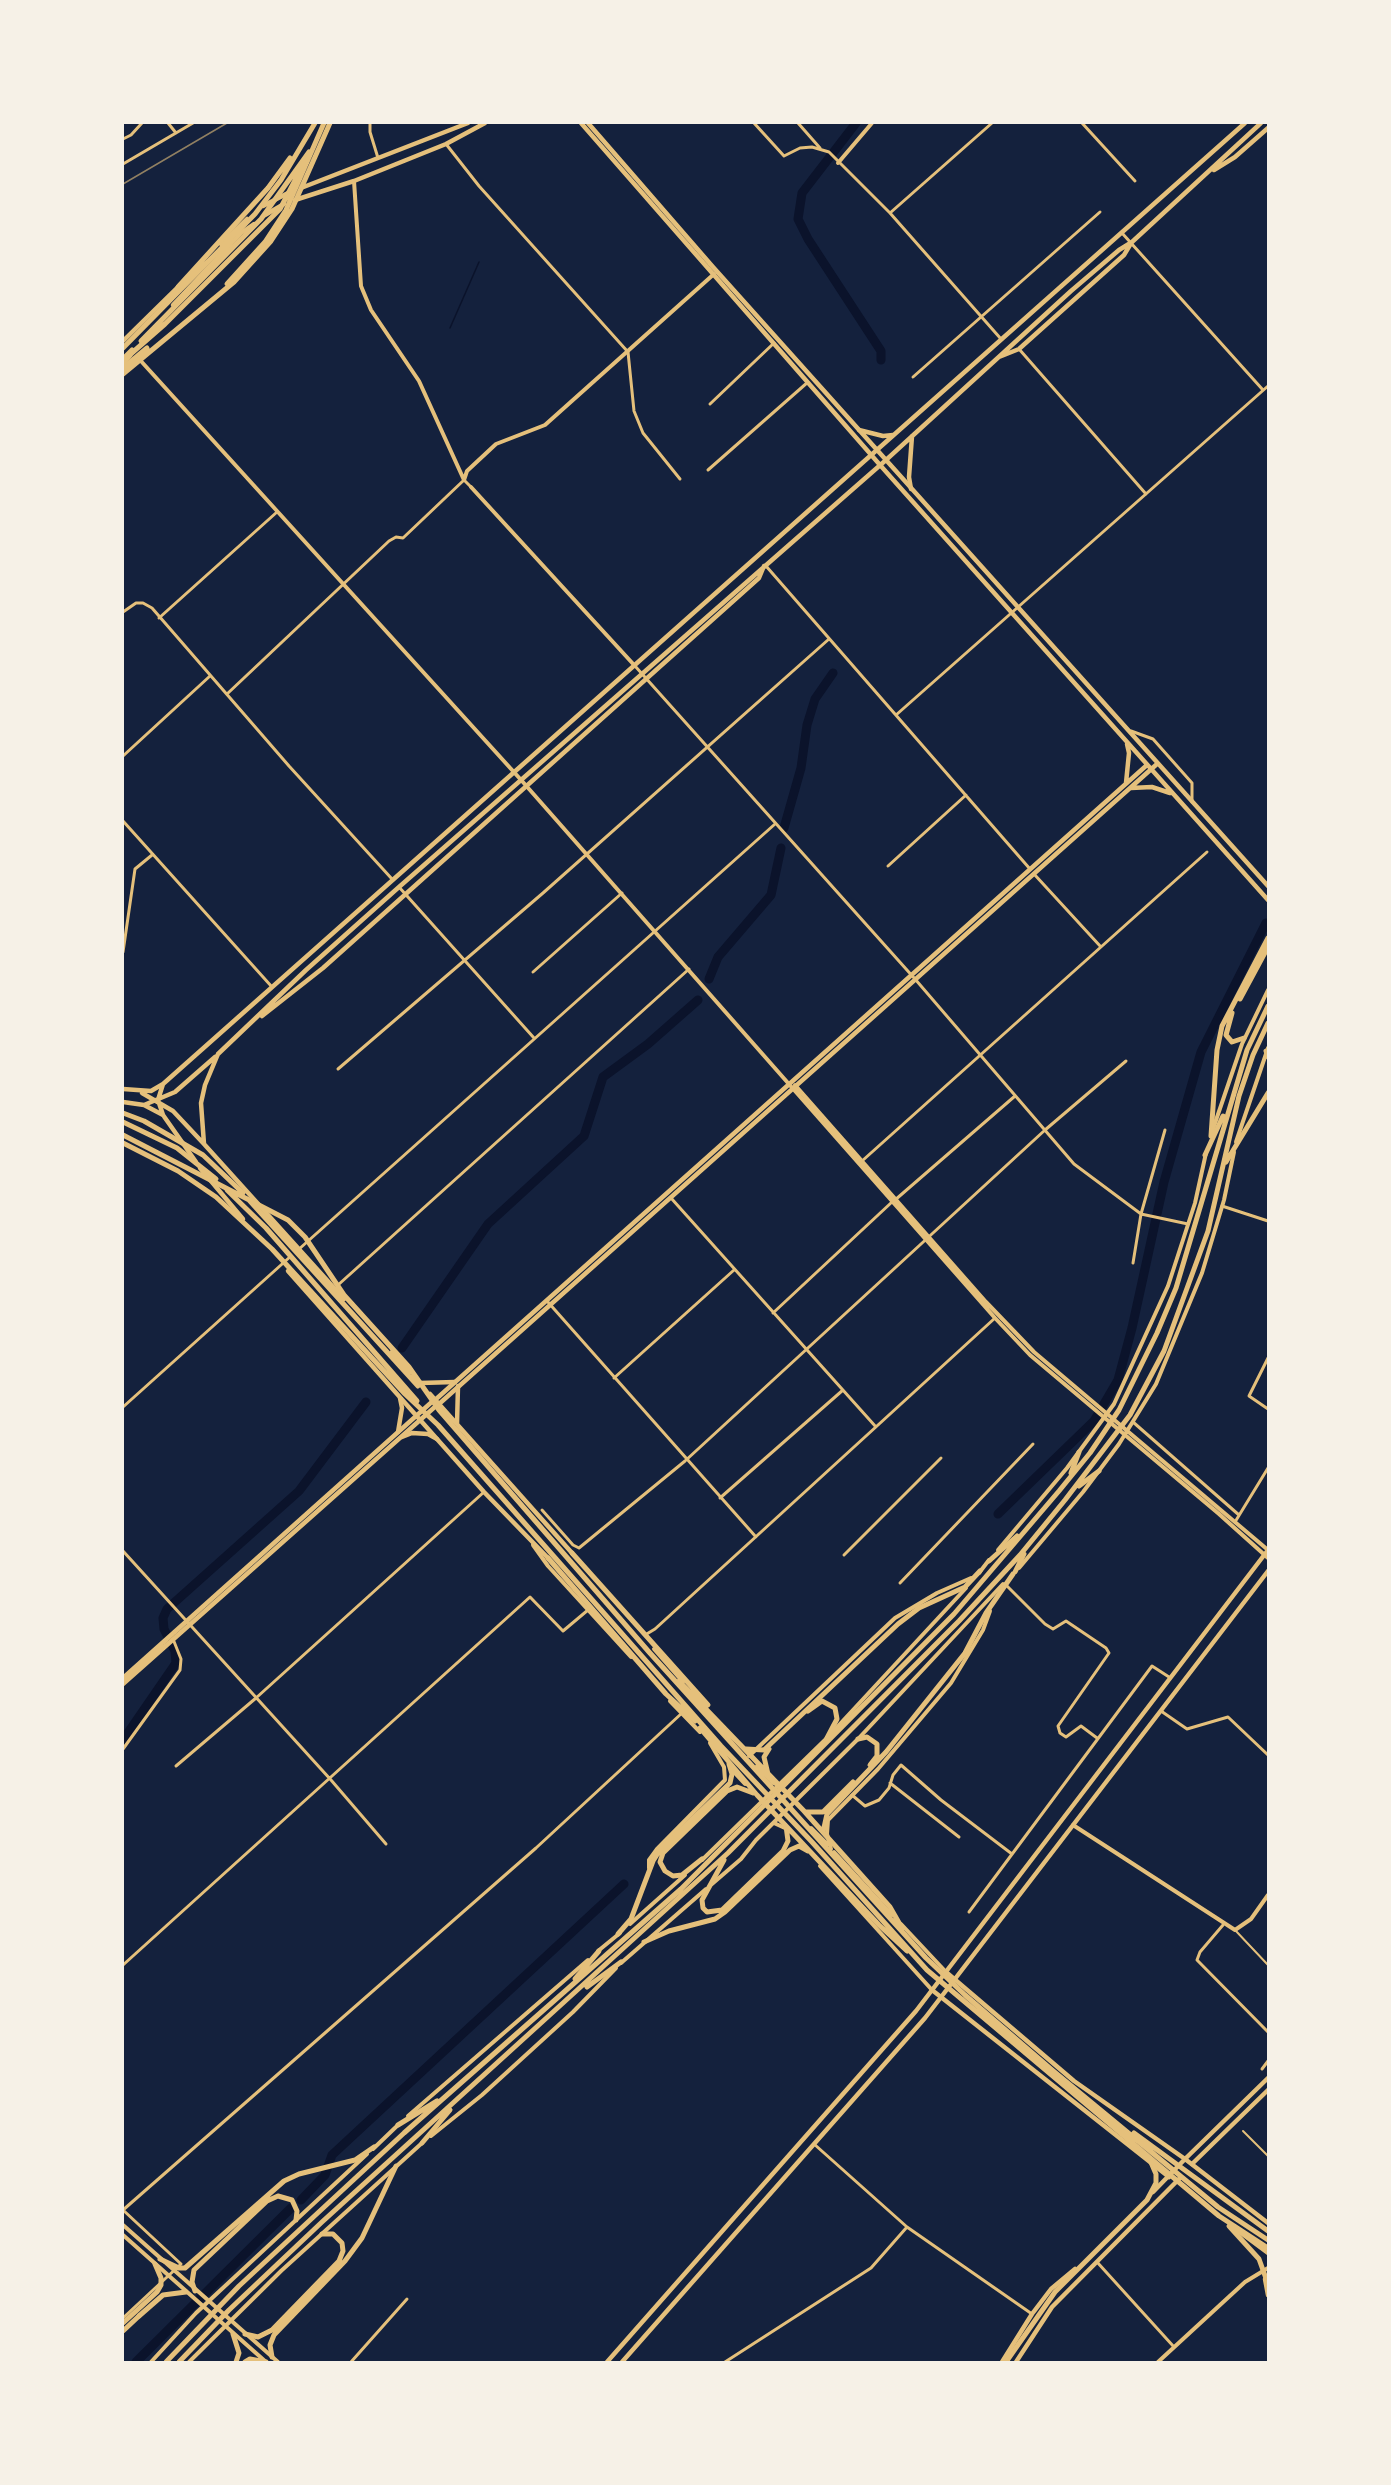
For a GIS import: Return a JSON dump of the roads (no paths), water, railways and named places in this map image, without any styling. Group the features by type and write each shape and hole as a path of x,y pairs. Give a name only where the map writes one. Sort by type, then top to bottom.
{"highway":[{"path":"123,348 255,214 281,180 315,123"},
{"path":"123,359 261,219 327,123"},
{"path":"123,366 228,283 265,242 286,210 327,123"},
{"path":"123,374 234,282 271,241 292,209 327,123"},
{"path":"172,294 268,188 306,138"},
{"path":"133,352 165,324 280,208 309,152"},
{"path":"1211,1136 1217,1050 1222,1026 1268,938"},
{"path":"1244,1038 1232,1042 1226,1032 1230,1017 1268,947"},
{"path":"166,2362 239,2286 460,2084 681,1889 954,1614 1068,1480 1119,1410 1169,1306 1190,1244 1247,1050 1268,1006"},
{"path":"179,2362 246,2293 728,1853 959,1621 1029,1545 1130,1415 1164,1351 1208,1232 1239,1096 1253,1055 1268,1023"},
{"path":"1222,1168 1268,1093"},
{"path":"1205,1155 1231,1099"},
{"path":"123,1113 144,1121 203,1155 234,1183 438,1404"},
{"path":"123,1122 140,1128 177,1148 200,1165 266,1228 721,1746 812,1842 917,1959 960,2001 1140,2151 1215,2212 1268,2248"},
{"path":"123,1135 288,1220 304,1237 344,1295 409,1367 649,1652 907,1937 965,1995 1110,2117 1218,2206 1268,2240"},
{"path":"123,1143 178,1172 241,1218 405,1394 438,1425"},
{"path":"1068,1480 1079,1452"},
{"path":"1071,1493 1099,1471"},
{"path":"989,1561 1030,1525"},
{"path":"824,1833 824,1819 827,1814 882,1757 965,1653 1029,1545"},
{"path":"572,1553 701,1695 715,1717"},
{"path":"548,1558 666,1694 694,1721"},
{"path":"744,1749 754,1752 764,1750 859,1659 919,1608 965,1587 978,1573"},
{"path":"626,1638 757,1795 898,1945 917,1959"},
{"path":"649,1652 715,1717 824,1833 890,1907 907,1937"},
{"path":"769,1776 764,1757 767,1751 812,1707 822,1701 835,1708 837,1713 835,1725 827,1738"},
{"path":"804,1811 823,1812 869,1766 879,1752 877,1743 867,1737 858,1738"},
{"path":"618,1934 631,1919 648,1873 662,1852 730,1783 732,1774 729,1763"},
{"path":"702,1859 682,1875 673,1876 664,1871 660,1862 662,1852 733,1787 743,1787 757,1795"},
{"path":"644,1942 669,1931 715,1919 787,1846 785,1824"},
{"path":"728,1853 706,1889 702,1900 703,1908 712,1912 723,1911 790,1850 799,1846 812,1853"},
{"path":"562,1995 599,1951"},
{"path":"564,2004 621,1962"},
{"path":"398,2125 460,2084"},
{"path":"422,2143 466,2092"},
{"path":"1110,2117 1164,2153 1268,2231"},
{"path":"160,2259 185,2268 284,2181 299,2174 355,2160 374,2147"},
{"path":"1004,2361 1016,2349 1037,2314 1055,2292 1153,2192 1155,2183 1153,2165 1140,2151"},
{"path":"272,2357 270,2345 274,2335 370,2227 396,2166"},
{"path":"195,2291 192,2274 199,2264 267,2201 278,2196 288,2197 294,2202 296,2220"},
{"path":"1215,2212 1259,2259 1268,2284"},
{"path":"244,2334 258,2337 272,2330 334,2270 342,2256 342,2243 333,2234 322,2234"},
{"path":"123,2331 161,2285 161,2278 155,2264"},
{"path":"123,2323 163,2295 186,2292"},
{"path":"233,2334 239,2354 236,2362"},
{"path":"1015,2361 1016,2349"},
{"path":"245,2362 250,2360 266,2362"}],"main road":[{"path":"123,341 235,229 270,200 379,160 468,123"},
{"path":"123,366 174,304 241,232 275,208 354,181 446,144 485,123"},
{"path":"581,123 1268,886"},
{"path":"588,123 880,465 1014,612 1148,767 1268,900"},
{"path":"140,1092 158,1088 163,1084 1245,123"},
{"path":"144,1105 175,1092 255,1021 306,970 886,460 996,358 1119,250 1132,242 1260,123"},
{"path":"1206,175 1235,157 1268,128"},
{"path":"996,358 1019,349 1124,255 1132,242"},
{"path":"859,430 883,436 895,434"},
{"path":"911,489 909,477 912,436"},
{"path":"255,1021 323,968 647,679 759,578 764,565"},
{"path":"1126,741 1129,753 1126,783"},
{"path":"123,1684 189,1622 418,1418 438,1404 457,1384 793,1086 1126,783 1155,761"},
{"path":"913,977 1034,874 1130,788 1148,767"},
{"path":"1130,788 1152,787 1172,794"},
{"path":"204,1144 200,1117 205,1085 218,1054"},
{"path":"163,1084 158,1100 163,1115 208,1180 484,1492 548,1558"},
{"path":"123,1089 140,1092 158,1100 173,1111 300,1248 572,1553"},
{"path":"123,1102 144,1105 163,1115"},
{"path":"420,1383 457,1384"},
{"path":"457,1384 457,1424"},
{"path":"400,1398 402,1408 400,1434"},
{"path":"400,1434 428,1434 437,1439"},
{"path":"607,2362 932,1990 1267,1554"},
{"path":"622,2362 941,1997 1268,1570"},
{"path":"123,1678 170,1640"},
{"path":"946,1972 1074,2081 1192,2164 1268,2223"},
{"path":"932,1990 1255,2246 1268,2253"},
{"path":"1004,2361 1032,2314 1051,2289 1077,2267 1268,2078"},
{"path":"853,2083 861,2090"},
{"path":"1015,2361 1052,2307 1268,2090"},
{"path":"1255,2246 1266,2270 1268,2295"}],"street":[{"path":"123,139 131,135 142,123"},
{"path":"168,123 176,134"},
{"path":"123,164 193,123"},
{"path":"370,123 369,132 379,160"},
{"path":"754,123 784,156 800,148 830,152 890,213 1003,340"},
{"path":"798,123 821,149"},
{"path":"838,162 872,123"},
{"path":"890,213 992,123"},
{"path":"1082,123 1135,181"},
{"path":"446,144 479,186 628,352 634,411 643,433 680,478"},
{"path":"354,181 361,286 371,310 419,381 464,480 708,747 913,977 1074,1164 1141,1214 1188,1224"},
{"path":"913,377 980,315 1100,212"},
{"path":"1122,233 1263,390"},
{"path":"227,694 395,535 403,538 464,480 467,471 496,444 545,425 715,273"},
{"path":"710,404 774,343"},
{"path":"1019,349 1146,494"},
{"path":"133,352 515,773 995,1318 1030,1355 1220,1512 1236,1522 1267,1554"},
{"path":"708,470 808,382"},
{"path":"896,716 1268,386"},
{"path":"159,618 278,511"},
{"path":"764,565 1034,874 1101,947"},
{"path":"123,612 136,603 143,603 159,618 392,879"},
{"path":"338,1069 587,854 829,639"},
{"path":"123,756 210,676"},
{"path":"1126,729 1153,739 1192,783 1192,804"},
{"path":"888,866 966,795"},
{"path":"123,821 272,987"},
{"path":"123,1407 775,824"},
{"path":"862,1161 1207,852"},
{"path":"123,952 135,870 152,855"},
{"path":"399,887 534,1038"},
{"path":"533,972 622,893"},
{"path":"334,1288 689,969"},
{"path":"151,2362 196,2313 374,2147 702,1859 827,1738 989,1561 1079,1452 1114,1404 1168,1286 1188,1224 1205,1155 1244,1038 1268,990"},
{"path":"189,2362 396,2166 482,2094 573,2012 621,1962 741,1859 756,1840 858,1738 1014,1573 1099,1471 1133,1422 1160,1376 1194,1297 1222,1206 1235,1147 1267,1052"},
{"path":"542,1510 573,1545 579,1548 686,1459 1045,1130 1126,1061"},
{"path":"793,1086 862,1161 894,1201"},
{"path":"773,1313 894,1201 1015,1096"},
{"path":"1133,1263 1141,1214 1165,1130"},
{"path":"668,1196 876,1427"},
{"path":"1222,1206 1268,1221"},
{"path":"927,1240 1034,1352 1267,1554"},
{"path":"614,1378 734,1270"},
{"path":"548,1303 756,1537"},
{"path":"644,1636 655,1629 995,1318"},
{"path":"1268,1359 1249,1396 1268,1409"},
{"path":"720,1498 843,1390"},
{"path":"1133,1422 1239,1515"},
{"path":"900,1583 1033,1444"},
{"path":"844,1555 940,1458"},
{"path":"1236,1522 1268,1468"},
{"path":"176,1766 256,1698 484,1492"},
{"path":"530,1540 548,1566 710,1742 756,1796 756,1807"},
{"path":"123,1551 331,1779 386,1844"},
{"path":"572,1553 772,1783 779,1785"},
{"path":"748,1756 895,1618 937,1593 978,1573"},
{"path":"1006,1585 1045,1624 1053,1629 1066,1621 1106,1648 1109,1653 1058,1725 1060,1733 1066,1737 1081,1726 1097,1738"},
{"path":"123,1965 530,1597 563,1631 588,1610"},
{"path":"831,1849 827,1834 828,1820 951,1683 983,1630 994,1601"},
{"path":"123,1749 180,1670 181,1659 170,1640"},
{"path":"969,1912 1152,1666 1170,1678"},
{"path":"1161,1711 1187,1729 1228,1717 1268,1755"},
{"path":"123,2318 181,2264 123,2210 536,1848 682,1713"},
{"path":"648,1873 649,1860 657,1849 725,1780 724,1767 710,1742"},
{"path":"852,1795 866,1806 879,1800 901,1765 940,1800 1012,1854"},
{"path":"890,1783 959,1837"},
{"path":"799,1798 798,1806 802,1819 946,1972"},
{"path":"774,1823 788,1830 932,1990"},
{"path":"1073,1825 1235,1930 1268,1965"},
{"path":"1235,1930 1251,1919 1268,1895"},
{"path":"1224,1925 1200,1952 1197,1960 1268,2032"},
{"path":"1262,2069 1268,2061"},
{"path":"1243,2131 1268,2155"},
{"path":"814,2144 907,2227 1032,2314"},
{"path":"123,2225 278,2362"},
{"path":"725,2362 871,2268 907,2227"},
{"path":"123,2236 266,2362"},
{"path":"1096,2261 1174,2347"},
{"path":"1158,2362 1245,2282 1266,2270"},
{"path":"351,2362 408,2299"}],"waterway":[{"path":"856,123 802,193 798,219 808,239 881,351 881,360"},
{"path":"450,328 479,262"},
{"path":"784,828 801,768 807,725 815,699 833,673"},
{"path":"709,979 718,957 771,895 781,848"},
{"path":"998,1514 1094,1421 1118,1380 1132,1328 1164,1182 1201,1052 1266,923"},
{"path":"402,1348 488,1224 584,1136 603,1077 648,1044 698,1000"},
{"path":"123,1740 176,1663 175,1651 164,1629 163,1618 167,1609 299,1491 366,1402"},
{"path":"301,2200 325,2175 332,2155 624,1884"},
{"path":"136,2362 291,2208"}],"railway":[{"path":"123,184 227,123"}]}
